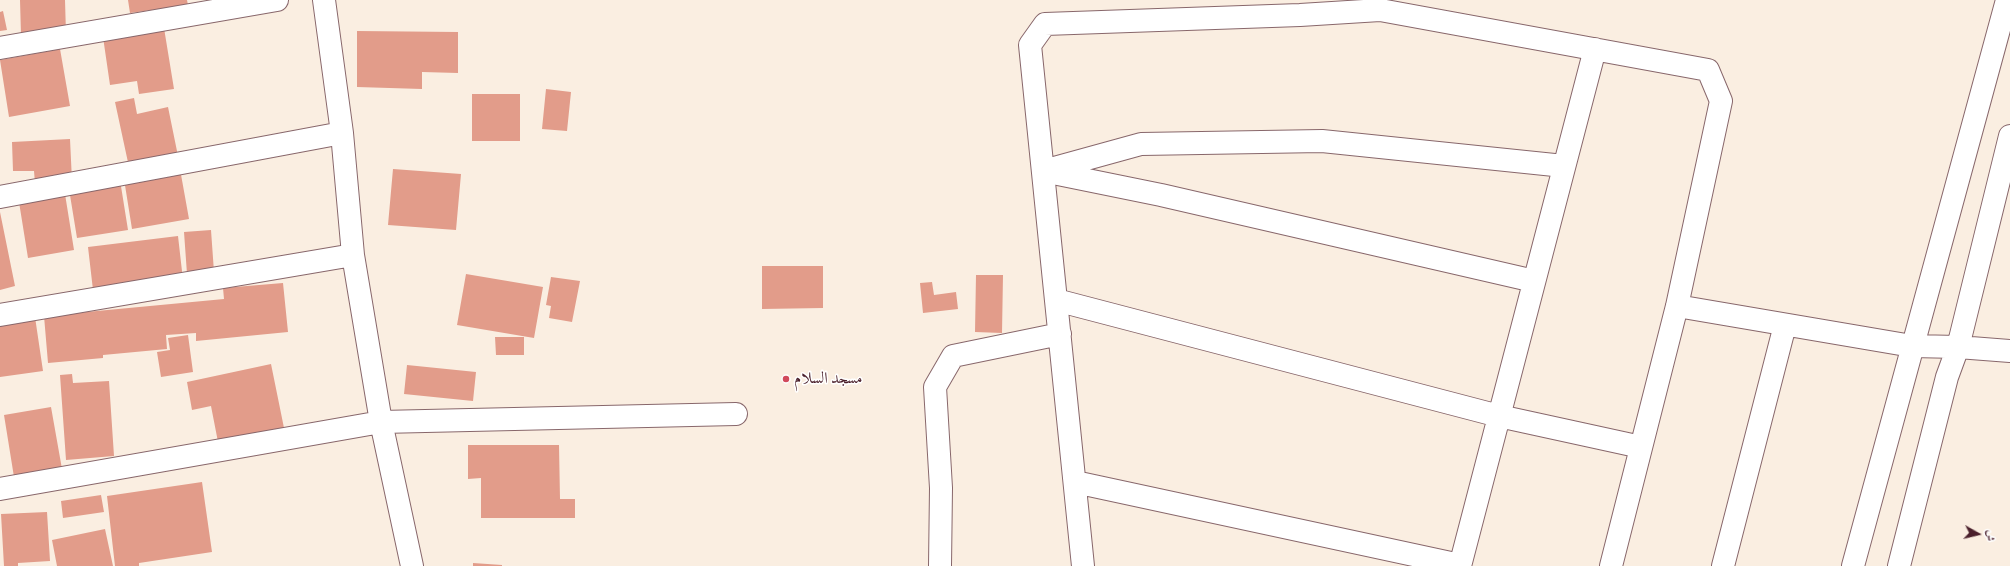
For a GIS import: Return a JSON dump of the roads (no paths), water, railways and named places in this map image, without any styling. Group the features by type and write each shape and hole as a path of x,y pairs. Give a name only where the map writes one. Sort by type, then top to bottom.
{"street":[{"path":"0,48 277,0"},
{"path":"324,0 342,133 353,255 381,422 412,566"},
{"path":"1852,566 2007,0"},
{"path":"1083,566 1030,45 1045,24 1300,15 1380,10 1708,70 1721,101 1677,306 1611,566"},
{"path":"1075,482 1460,566 1595,49"},
{"path":"0,197 342,133"},
{"path":"1899,566 1947,377 1958,347 2010,136"},
{"path":"1043,171 1141,144 1322,141 1564,166"},
{"path":"1043,171 1161,195 1534,281"},
{"path":"0,315 353,255"},
{"path":"1056,300 1499,416 1641,447"},
{"path":"1677,306 1912,346 1958,347 2010,351"},
{"path":"1723,566 1785,325"},
{"path":"940,566 941,488 935,387 953,356 1060,334"},
{"path":"0,489 381,422 736,414"}],"place":[{"name":"مسجد السلام","path":"786,379"}]}
